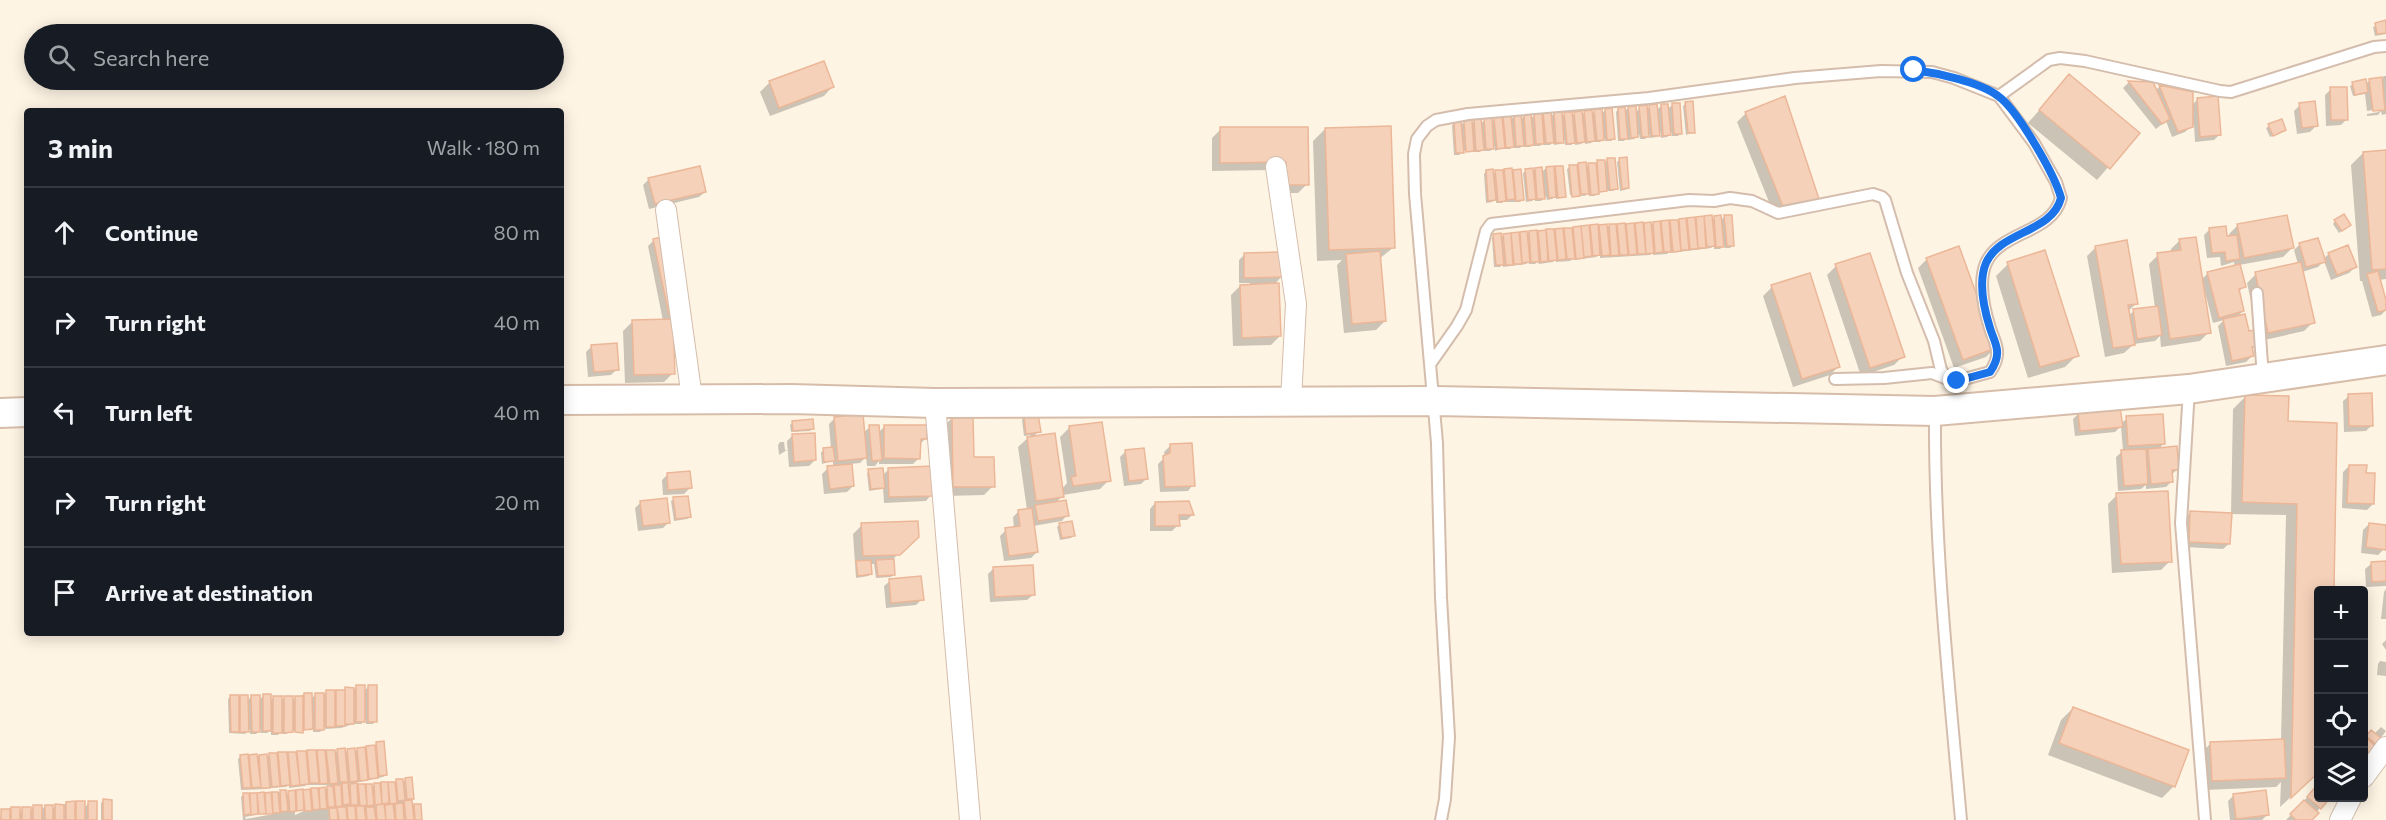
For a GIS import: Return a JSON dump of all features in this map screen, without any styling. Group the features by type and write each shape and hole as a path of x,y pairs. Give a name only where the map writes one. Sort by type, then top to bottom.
{"street":[{"path":"1276,167 1296,304 1291,400"},
{"path":"666,210 692,398"},
{"path":"564,400 692,398 934,403 1435,401 1935,411 2188,389 2386,360"},
{"path":"934,403 970,820"},
{"path":"0,413 24,412"},
{"path":"2368,772 2386,747"},
{"path":"2340,820 2349,802"}],"lane":[{"path":"1999,96 2049,60 2060,58 2085,61 2231,92 2374,47 2386,46"},
{"path":"1441,820 1445,799 1449,737 1441,598 1435,401 1415,194 1414,154 1422,131 1436,120 1468,114 1649,98 1795,78 1881,71 1932,72 1999,96 2034,143 2056,182 2061,198 2051,216 2006,242 1987,262 1983,274 1983,287 1990,328 1997,348 1995,363 1990,372 1977,377 1950,380 1932,373 1884,378 1835,379"},
{"path":"1431,363 1466,310 1486,231 1491,224 1689,200 1714,201 1730,198 1752,201 1778,213 1873,194 1882,197 1885,201 1907,273 1934,341 1941,370 1950,380"},
{"path":"2257,293 2263,378"},
{"path":"2188,389 2181,523 2205,820"},
{"path":"1935,411 1938,558 1961,820"}],"building":[{"path":"2386,20 2386,33 2377,34 2375,23"},
{"path":"824,61 834,87 779,108 769,81"},
{"path":"2069,74 2140,133 2110,169 2039,110"},
{"path":"2382,77 2385,110 2373,111 2369,79"},
{"path":"2366,79 2368,92 2355,95 2352,82"},
{"path":"2128,81 2153,82 2170,119 2162,124"},
{"path":"2159,85 2193,92 2193,127 2178,132"},
{"path":"2330,87 2347,87 2348,120 2331,120"},
{"path":"1785,96 1819,199 1784,209 1745,112"},
{"path":"2218,96 2221,135 2200,137 2197,98"},
{"path":"1693,101 1695,133 1688,133 1685,102"},
{"path":"2315,101 2318,126 2302,128 2299,103"},
{"path":"1672,103 1680,103 1682,134 1674,134"},
{"path":"1657,104 1660,136 1652,136 1649,105"},
{"path":"1661,104 1668,104 1671,135 1663,136"},
{"path":"1647,105 1649,137 1642,137 1639,106"},
{"path":"1636,106 1638,137 1631,138 1628,107"},
{"path":"1625,107 1628,139 1620,139 1618,108"},
{"path":"1612,108 1615,139 1607,140 1605,109"},
{"path":"1594,109 1602,109 1604,140 1597,141"},
{"path":"1592,110 1595,141 1587,142 1584,111"},
{"path":"1562,111 1564,143 1556,143 1554,112"},
{"path":"1582,111 1585,142 1577,143 1574,112"},
{"path":"1543,112 1551,112 1554,143 1546,143"},
{"path":"1564,112 1572,112 1575,143 1567,144"},
{"path":"1534,113 1542,113 1544,144 1536,144"},
{"path":"1521,114 1524,146 1516,146 1514,115"},
{"path":"1531,114 1534,145 1526,146 1524,115"},
{"path":"1503,116 1511,116 1514,147 1506,148"},
{"path":"1502,117 1505,148 1497,149 1494,118"},
{"path":"1481,118 1484,150 1476,151 1474,119"},
{"path":"1484,118 1492,118 1494,149 1486,149"},
{"path":"2282,119 2286,130 2273,136 2268,124"},
{"path":"1472,120 1474,151 1466,152 1464,121"},
{"path":"1461,121 1464,153 1456,153 1454,122"},
{"path":"1391,126 1395,248 1329,250 1325,128"},
{"path":"1220,127 1308,127 1309,185 1286,185 1286,162 1220,163"},
{"path":"2386,150 2386,269 2372,270 2363,152"},
{"path":"1627,157 1629,188 1622,189 1619,158"},
{"path":"1607,158 1615,158 1618,189 1610,190"},
{"path":"1597,160 1605,160 1607,191 1599,192"},
{"path":"1586,162 1589,194 1581,194 1578,163"},
{"path":"1588,163 1596,163 1599,194 1591,195"},
{"path":"1569,165 1577,165 1580,196 1572,197"},
{"path":"700,166 706,192 655,204 648,178"},
{"path":"1554,166 1556,197 1549,198 1546,167"},
{"path":"1555,166 1563,166 1566,197 1558,198"},
{"path":"1542,167 1545,199 1537,199 1535,168"},
{"path":"1512,168 1515,199 1507,200 1504,169"},
{"path":"1533,168 1536,199 1528,200 1525,169"},
{"path":"1493,169 1496,200 1488,201 1486,170"},
{"path":"1521,169 1524,200 1516,201 1513,170"},
{"path":"1495,170 1503,170 1506,201 1498,202"},
{"path":"2344,214 2351,225 2342,231 2334,220"},
{"path":"1712,215 1715,246 1707,247 1704,216"},
{"path":"1721,215 1724,247 1716,247 1714,216"},
{"path":"1724,215 1732,215 1734,246 1727,246"},
{"path":"2287,215 2294,248 2244,258 2237,224"},
{"path":"1704,216 1706,248 1698,248 1696,217"},
{"path":"1695,217 1698,249 1690,249 1687,218"},
{"path":"1686,218 1689,250 1681,250 1679,219"},
{"path":"1669,220 1671,252 1664,252 1661,221"},
{"path":"1670,220 1678,220 1681,251 1673,252"},
{"path":"1660,221 1663,252 1655,253 1653,222"},
{"path":"1643,222 1646,254 1638,254 1635,223"},
{"path":"1651,222 1654,253 1646,254 1644,223"},
{"path":"1625,223 1628,255 1620,255 1617,224"},
{"path":"1634,223 1637,254 1629,255 1626,224"},
{"path":"1598,224 1600,255 1593,256 1590,225"},
{"path":"1607,224 1610,255 1602,256 1599,225"},
{"path":"1609,224 1616,224 1619,255 1611,256"},
{"path":"1589,225 1592,256 1584,257 1581,226"},
{"path":"1581,226 1584,258 1576,259 1573,227"},
{"path":"2226,226 2227,236 2237,235 2240,259 2226,261 2225,252 2212,253 2209,228"},
{"path":"1563,228 1566,259 1558,260 1555,229"},
{"path":"1564,228 1572,228 1575,259 1567,259"},
{"path":"1546,229 1554,229 1557,260 1549,261"},
{"path":"1537,230 1539,262 1531,262 1529,231"},
{"path":"1546,230 1548,261 1541,262 1538,231"},
{"path":"1527,231 1530,262 1522,263 1520,232"},
{"path":"1519,232 1522,264 1514,264 1511,233"},
{"path":"1501,233 1504,265 1496,265 1493,234"},
{"path":"1511,233 1513,265 1506,265 1503,234"},
{"path":"662,237 678,314 669,315 653,239"},
{"path":"2196,237 2211,333 2170,339 2157,253 2181,250 2179,239"},
{"path":"2318,238 2326,262 2306,267 2299,243"},
{"path":"2127,240 2138,304 2128,305 2135,345 2113,348 2095,246"},
{"path":"2348,245 2357,267 2337,275 2328,253"},
{"path":"1959,246 1996,348 1963,360 1926,258"},
{"path":"2045,250 2079,356 2040,367 2007,262"},
{"path":"1380,251 1386,321 1352,324 1346,254"},
{"path":"1283,252 1283,277 1244,278 1244,253"},
{"path":"1870,253 1905,357 1870,368 1835,264"},
{"path":"2301,262 2315,323 2268,333 2255,272"},
{"path":"2240,264 2246,287 2239,289 2244,311 2219,318 2207,272"},
{"path":"2378,271 2386,300 2386,310 2378,312 2367,274"},
{"path":"1810,273 1840,367 1802,379 1771,285"},
{"path":"1279,283 1281,336 1242,338 1240,285"},
{"path":"2158,306 2162,335 2137,339 2133,309"},
{"path":"2245,314 2249,331 2255,330 2258,346 2252,347 2254,356 2232,361 2223,319"},
{"path":"673,319 675,374 634,375 632,320"},
{"path":"617,343 619,370 594,372 591,345"},
{"path":"2372,393 2373,426 2349,426 2348,394"},
{"path":"2245,395 2289,396 2288,421 2337,423 2334,586 2314,586 2314,777 2291,798 2297,504 2242,502"},
{"path":"2120,407 2123,427 2080,431 2078,412"},
{"path":"863,414 867,458 838,461 834,417"},
{"path":"1038,414 1041,432 1026,434 1024,416"},
{"path":"2163,414 2165,444 2128,446 2126,416"},
{"path":"952,416 973,416 974,457 994,457 995,487 953,487"},
{"path":"813,419 814,429 793,431 792,421"},
{"path":"1102,422 1111,481 1073,486 1071,477 1076,476 1069,426"},
{"path":"869,425 879,425 882,460 872,461"},
{"path":"884,425 927,425 927,439 921,439 920,459 884,458"},
{"path":"815,433 816,460 794,462 792,434"},
{"path":"1055,433 1064,497 1036,501 1027,437"},
{"path":"1192,443 1195,486 1165,487 1163,456 1170,453 1170,444"},
{"path":"2177,446 2179,470 2172,470 2173,482 2151,484 2148,449"},
{"path":"833,447 835,461 824,462 823,448"},
{"path":"1144,448 1148,479 1129,481 1125,450"},
{"path":"2146,449 2148,484 2124,486 2121,450"},
{"path":"852,464 854,486 830,489 827,466"},
{"path":"2349,465 2367,465 2366,473 2375,473 2374,504 2347,503"},
{"path":"932,466 933,496 889,497 888,468"},
{"path":"883,468 885,488 871,489 868,469"},
{"path":"690,471 692,488 668,490 667,473"},
{"path":"2168,491 2172,562 2121,564 2116,493"},
{"path":"688,496 691,517 676,519 673,497"},
{"path":"667,498 670,523 643,526 640,501"},
{"path":"1066,500 1069,516 1038,521 1035,505"},
{"path":"1189,501 1194,515 1179,515 1180,526 1155,526 1155,502"},
{"path":"1032,508 1038,552 1009,556 1005,528 1020,526 1018,510"},
{"path":"2190,511 2232,513 2230,544 2189,542"},
{"path":"918,521 919,537 900,555 863,556 861,523"},
{"path":"1072,521 1075,536 1062,538 1059,523"},
{"path":"2369,523 2386,525 2386,550 2366,547"},
{"path":"894,559 895,575 878,576 876,560"},
{"path":"871,560 872,574 858,576 856,561"},
{"path":"2386,561 2386,581 2372,582 2371,562"},
{"path":"1033,565 1035,595 995,597 993,567"},
{"path":"921,576 924,600 891,603 889,579"},
{"path":"356,685 365,685 365,722 356,722"},
{"path":"368,685 377,685 377,722 368,722"},
{"path":"345,687 354,688 354,724 345,724"},
{"path":"326,690 335,690 335,727 326,727"},
{"path":"336,690 345,690 345,726 336,726"},
{"path":"304,693 312,693 313,729 304,730"},
{"path":"315,693 324,693 324,730 315,730"},
{"path":"263,694 271,694 271,731 263,731"},
{"path":"230,695 239,695 239,732 231,732"},
{"path":"240,695 248,695 249,732 240,732"},
{"path":"251,695 260,695 260,732 252,732"},
{"path":"273,696 282,696 282,733 273,733"},
{"path":"284,696 293,696 293,732 284,733"},
{"path":"295,696 303,696 303,733 295,732"},
{"path":"2073,707 2189,750 2175,787 2059,743"},
{"path":"2371,730 2381,738 2376,744 2368,738"},
{"path":"2284,739 2286,778 2212,781 2210,742"},
{"path":"2368,739 2376,747 2368,752"},
{"path":"384,741 387,775 379,776 376,742"},
{"path":"375,745 378,778 369,779 366,746"},
{"path":"365,747 368,780 360,781 357,748"},
{"path":"345,748 348,782 340,782 337,749"},
{"path":"355,748 358,781 350,782 347,749"},
{"path":"307,750 316,750 319,783 310,783"},
{"path":"317,750 325,750 328,783 320,784"},
{"path":"326,750 335,750 338,783 330,784"},
{"path":"297,751 306,751 309,784 300,785"},
{"path":"278,752 287,752 290,785 281,786"},
{"path":"288,752 296,752 300,785 291,786"},
{"path":"269,753 277,753 280,786 272,787"},
{"path":"248,754 251,788 243,788 240,755"},
{"path":"257,754 261,787 252,788 249,755"},
{"path":"267,754 270,788 261,788 259,755"},
{"path":"412,777 414,799 407,799 405,778"},
{"path":"396,779 403,779 405,800 398,801"},
{"path":"381,782 388,782 389,803 382,804"},
{"path":"388,782 395,782 397,803 390,804"},
{"path":"342,783 348,783 350,804 343,805"},
{"path":"357,783 358,805 351,805 350,784"},
{"path":"374,783 380,783 382,804 375,805"},
{"path":"358,784 365,784 367,805 360,806"},
{"path":"366,784 372,784 374,805 367,806"},
{"path":"334,785 341,785 342,806 336,807"},
{"path":"327,786 333,786 335,807 328,807"},
{"path":"325,787 327,809 320,809 319,788"},
{"path":"311,788 318,788 320,809 313,810"},
{"path":"2314,788 2314,802 2327,802 2321,809 2307,797"},
{"path":"303,789 304,810 297,811 296,790"},
{"path":"310,789 312,811 305,811 303,790"},
{"path":"280,790 286,790 288,811 281,812"},
{"path":"295,790 296,811 290,812 288,791"},
{"path":"2266,790 2269,815 2236,819 2233,794"},
{"path":"264,792 266,814 259,814 257,793"},
{"path":"271,792 273,814 266,814 265,793"},
{"path":"272,792 278,792 280,813 273,813"},
{"path":"243,793 249,793 251,814 244,815"},
{"path":"250,793 257,793 258,814 251,815"},
{"path":"103,799 112,800 112,820 103,820"},
{"path":"412,800 414,820 406,820 404,801"},
{"path":"2304,800 2319,813 2312,820 2296,820 2290,814"},
{"path":"75,801 75,820 66,820 66,802"},
{"path":"76,801 85,801 85,820 76,820"},
{"path":"88,801 97,801 97,820 88,820"},
{"path":"403,803 404,820 396,820 395,804"},
{"path":"55,804 64,805 64,820 55,820"},
{"path":"384,804 386,820 377,820 376,805"},
{"path":"393,804 395,820 386,820 385,805"},
{"path":"414,804 421,804 422,820 415,820"},
{"path":"33,805 42,805 42,820 33,820"},
{"path":"45,805 53,805 53,820 45,820"},
{"path":"347,806 355,806 356,820 348,820"},
{"path":"356,806 364,806 366,820 357,820"},
{"path":"11,807 20,807 20,820 11,820"},
{"path":"22,807 31,807 31,820 22,820"},
{"path":"337,807 346,807 347,820 339,820"},
{"path":"366,807 374,807 376,820 367,820"},
{"path":"329,808 337,808 338,820 330,820"},
{"path":"1,809 10,809 10,820 1,820"}],"route":[{"path":"1914,70 1954,78 1999,96 2034,143 2056,182 2061,198 2060,204 2051,216 2006,242 1993,253 1987,262 1983,274 1983,287 1985,308 1997,348 1995,363 1990,372 1957,381"}]}
